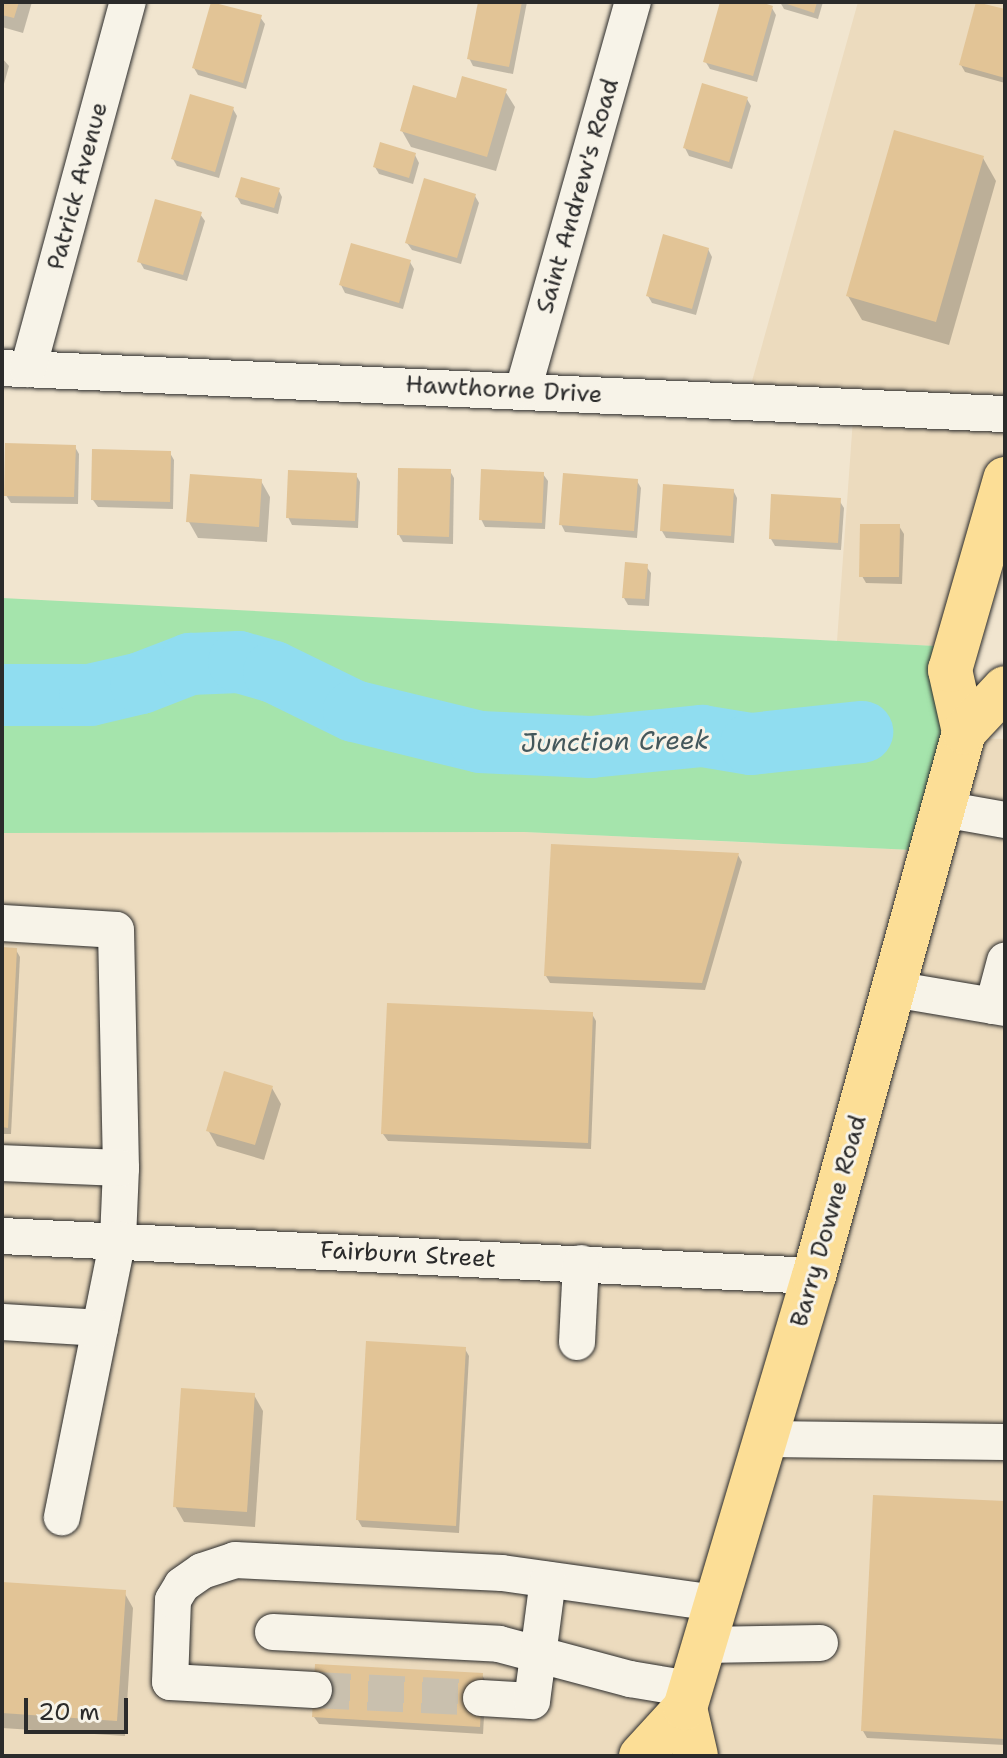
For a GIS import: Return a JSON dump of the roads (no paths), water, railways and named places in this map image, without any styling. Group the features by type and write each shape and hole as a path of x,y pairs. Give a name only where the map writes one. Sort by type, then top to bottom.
{"main road":[{"name":"Barry Downe Road","path":"964,732 950,670 1005,479"},
{"name":"Barry Downe Road","path":"641,1756 688,1698 814,1276 964,732 1005,688"},
{"path":"688,1698 696,1756"}],"street":[{"name":"Patrick Avenue","path":"15,368 128,2"},
{"name":"Saint Andrew's Road","path":"523,390 633,2"},
{"name":"Hawthorne Drive","path":"15,368 1005,414"},
{"path":"943,809 1005,820"},
{"path":"2,923 116,930 121,1168 118,1239 62,1517"},
{"path":"893,989 999,1007 1005,961"},
{"path":"2,1163 121,1168"},
{"name":"Fairburn Street","path":"2,1236 118,1239 814,1276"},
{"path":"577,1342 581,1263"},
{"path":"2,1322 100,1328"},
{"path":"766,1439 1005,1442"},
{"path":"314,1690 170,1682 173,1600 182,1585 202,1571 228,1563 229,1548 238,1537 506,1550 527,1559 548,1580 716,1603"},
{"path":"481,1698 532,1701 548,1580"},
{"path":"273,1632 499,1644 688,1698"},
{"path":"704,1645 820,1643"}],"waterway":[{"name":"Junction Creek","path":"2,695 90,695 141,683 190,664 239,662 274,672 354,711 480,742 591,747 702,736 751,744 862,732"}],"tunnel":[{"path":"314,1690 481,1698"}]}
